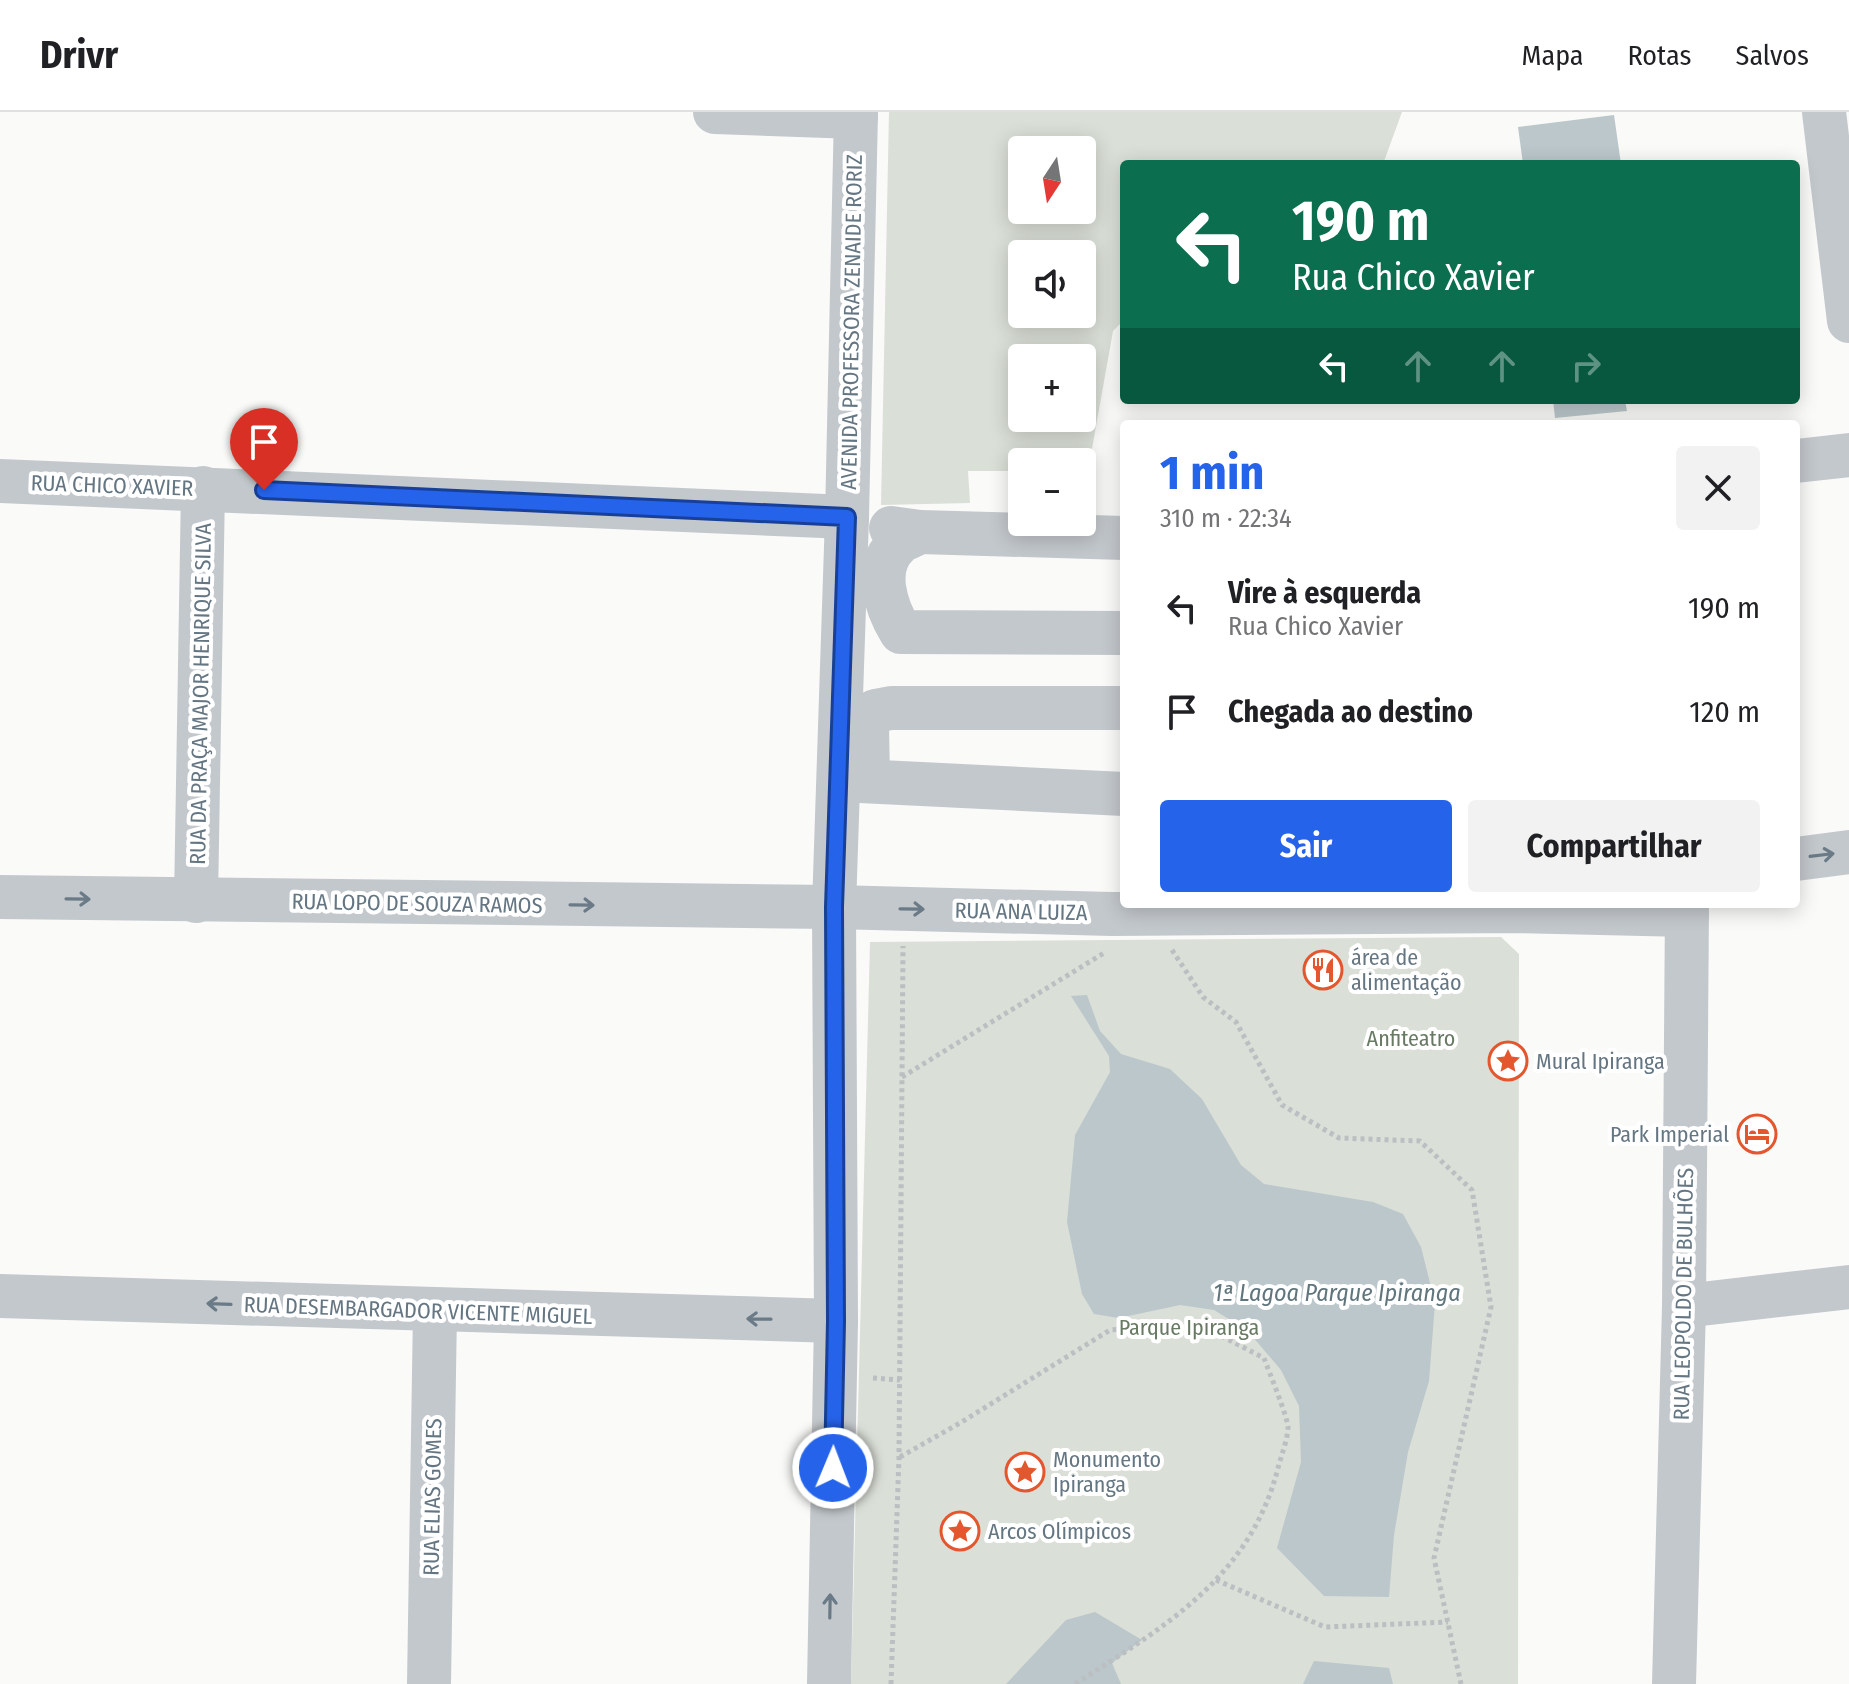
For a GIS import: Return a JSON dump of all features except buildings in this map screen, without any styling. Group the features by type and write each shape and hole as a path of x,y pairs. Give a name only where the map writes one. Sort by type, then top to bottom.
{"street":[{"path":"715,112 856,115"},
{"path":"1824,112 1849,321"},
{"name":"AVENIDA PROFESSORA ZENAIDE RORIZ","path":"829,1684 836,1321 834,907 854,781 847,520 856,115"},
{"path":"1800,461 1849,455"},
{"name":"RUA CHICO XAVIER","path":"0,481 847,520 920,532 1120,538"},
{"name":"RUA DA PRAÇA MAJOR HENRIQUE SILVA","path":"196,901 203,488"},
{"path":"920,532 896,545 883,568 890,615 901,632 1120,633"},
{"path":"1120,708 891,708 875,711 867,726 854,781 1120,794"},
{"path":"1800,858 1849,852"},
{"name":"RUA LOPO DE SOUZA RAMOS","path":"0,897 834,907"},
{"name":"RUA ANA LUIZA","path":"834,907 1112,914 1281,908 1519,911 1687,909"},
{"name":"RUA LEOPOLDO DE BULHÕES","path":"1674,1684 1684,1306 1687,909"},
{"path":"1684,1306 1849,1287"},
{"name":"RUA DESEMBARGADOR VICENTE MIGUEL","path":"0,1296 836,1321"},
{"name":"RUA ELIAS GOMES","path":"429,1684 435,1311"}],"path":[{"path":"1166,942 1203,997 1236,1022 1282,1105 1339,1138 1420,1141 1472,1190 1491,1307 1434,1558 1461,1684"},
{"path":"891,1684 899,1457 903,946 918,946"},
{"path":"902,1077 1115,946 1100,946"},
{"path":"899,1457 1110,1330 1198,1324 1264,1358 1288,1427 1270,1499 1236,1560 1198,1599 1146,1639 1075,1684"},
{"path":"1216,1580 1325,1627 1448,1622"}],"green space":[{"path":"889,112 1402,112 1384,160 1120,160 1120,324 1113,331 1096,426 1096,344 1008,344 1008,432 1095,432 1092,448 1008,448 1008,471 968,471 970,503 881,505"},
{"name":"Parque Ipiranga","path":"1501,937 1519,954 1518,1684 851,1684 870,942"}],"water":[{"path":"1614,115 1620,160 1522,160 1518,127"},
{"path":"1553,404 1626,404 1627,411 1555,418"},
{"name":"1ª Lagoa Parque Ipiranga","path":"1087,995 1100,1031 1121,1054 1170,1069 1202,1099 1241,1165 1264,1184 1373,1202 1403,1214 1421,1247 1435,1303 1429,1381 1408,1452 1394,1535 1389,1597 1324,1596 1277,1548 1301,1462 1299,1406 1281,1370 1247,1330 1214,1310 1180,1305 1119,1318 1094,1314 1082,1294 1067,1222 1075,1135 1110,1072 1109,1056 1071,996"},
{"path":"1095,1612 1142,1640 1112,1663 1121,1684 1006,1684 1066,1620"},
{"path":"1314,1661 1389,1668 1393,1684 1303,1684"}],"place":[{"name":"área de alimentação","path":"1323,970"},
{"name":"Mural Ipiranga","path":"1508,1061"},
{"name":"Park Imperial","path":"1757,1134"},
{"name":"Monumento Ipiranga","path":"1025,1472"},
{"name":"Arcos Olímpicos","path":"960,1531"}],"route":[{"path":"264,490 847,517 834,907 836,1321 833,1468"}],"park label":[{"name":"Anfiteatro","path":"1411,1038"}]}
